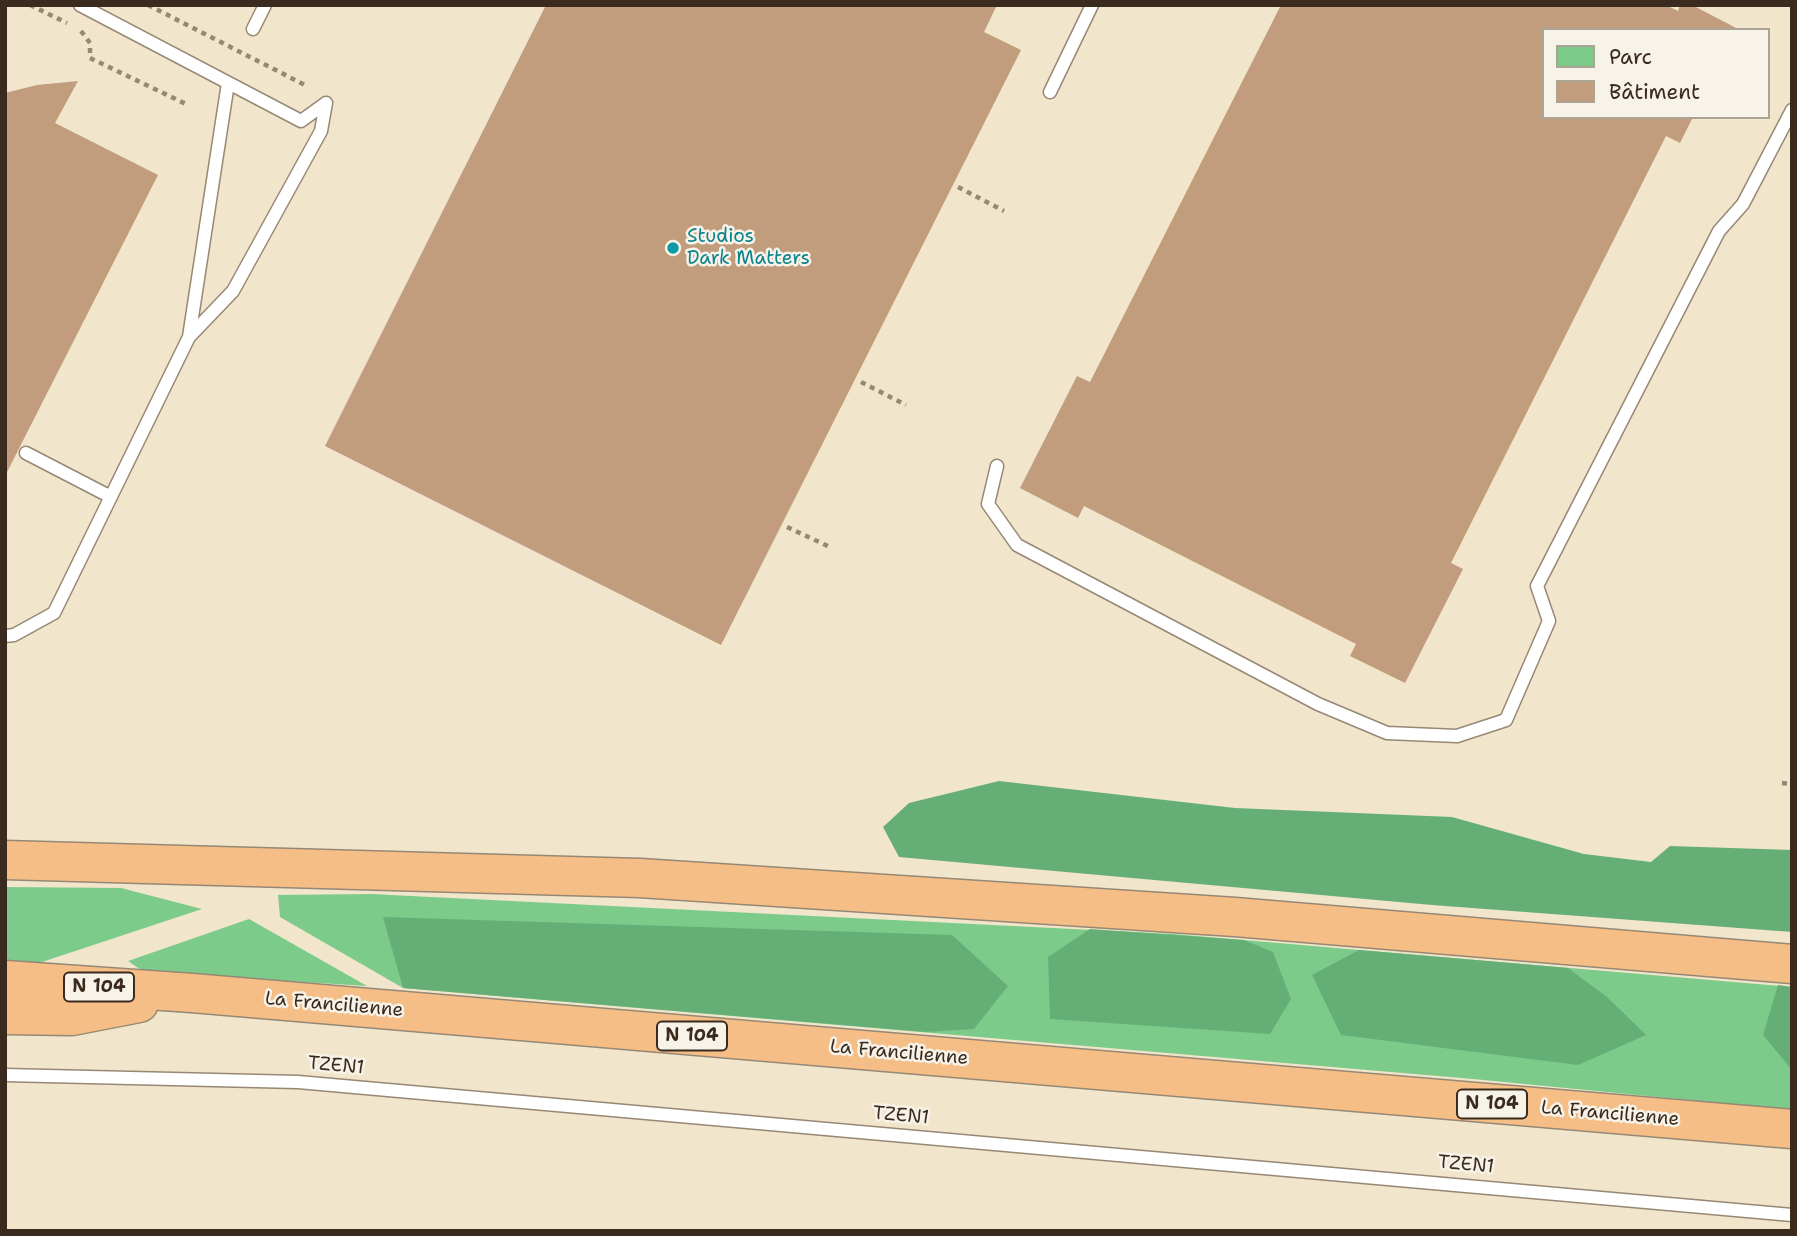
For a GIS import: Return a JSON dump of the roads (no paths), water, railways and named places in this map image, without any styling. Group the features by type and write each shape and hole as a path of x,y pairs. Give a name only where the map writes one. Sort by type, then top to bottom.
{"highway":[{"path":"5,834 58,838 124,861"},
{"path":"5,860 124,861 640,878 1235,917 1792,964"},
{"name":"La Francilienne","path":"5,980 192,993 1792,1129"},
{"path":"5,1015 72,1016 192,993"}],"lane":[{"path":"80,5 301,121 326,103 321,131 233,291 189,337"},
{"path":"253,29 265,5"},
{"path":"1050,92 1092,5"},
{"path":"5,636 15,635 54,613 189,337 228,83"},
{"path":"997,466 988,504 1017,545 1318,704 1387,733 1457,736 1506,720 1549,621 1537,586 1719,231 1744,204 1792,110"},
{"path":"26,453 111,497"},
{"name":"TZEN1","path":"5,1074 298,1082 1792,1215"}],"place":[{"name":"Studios Dark Matters","path":"673,248"}]}
